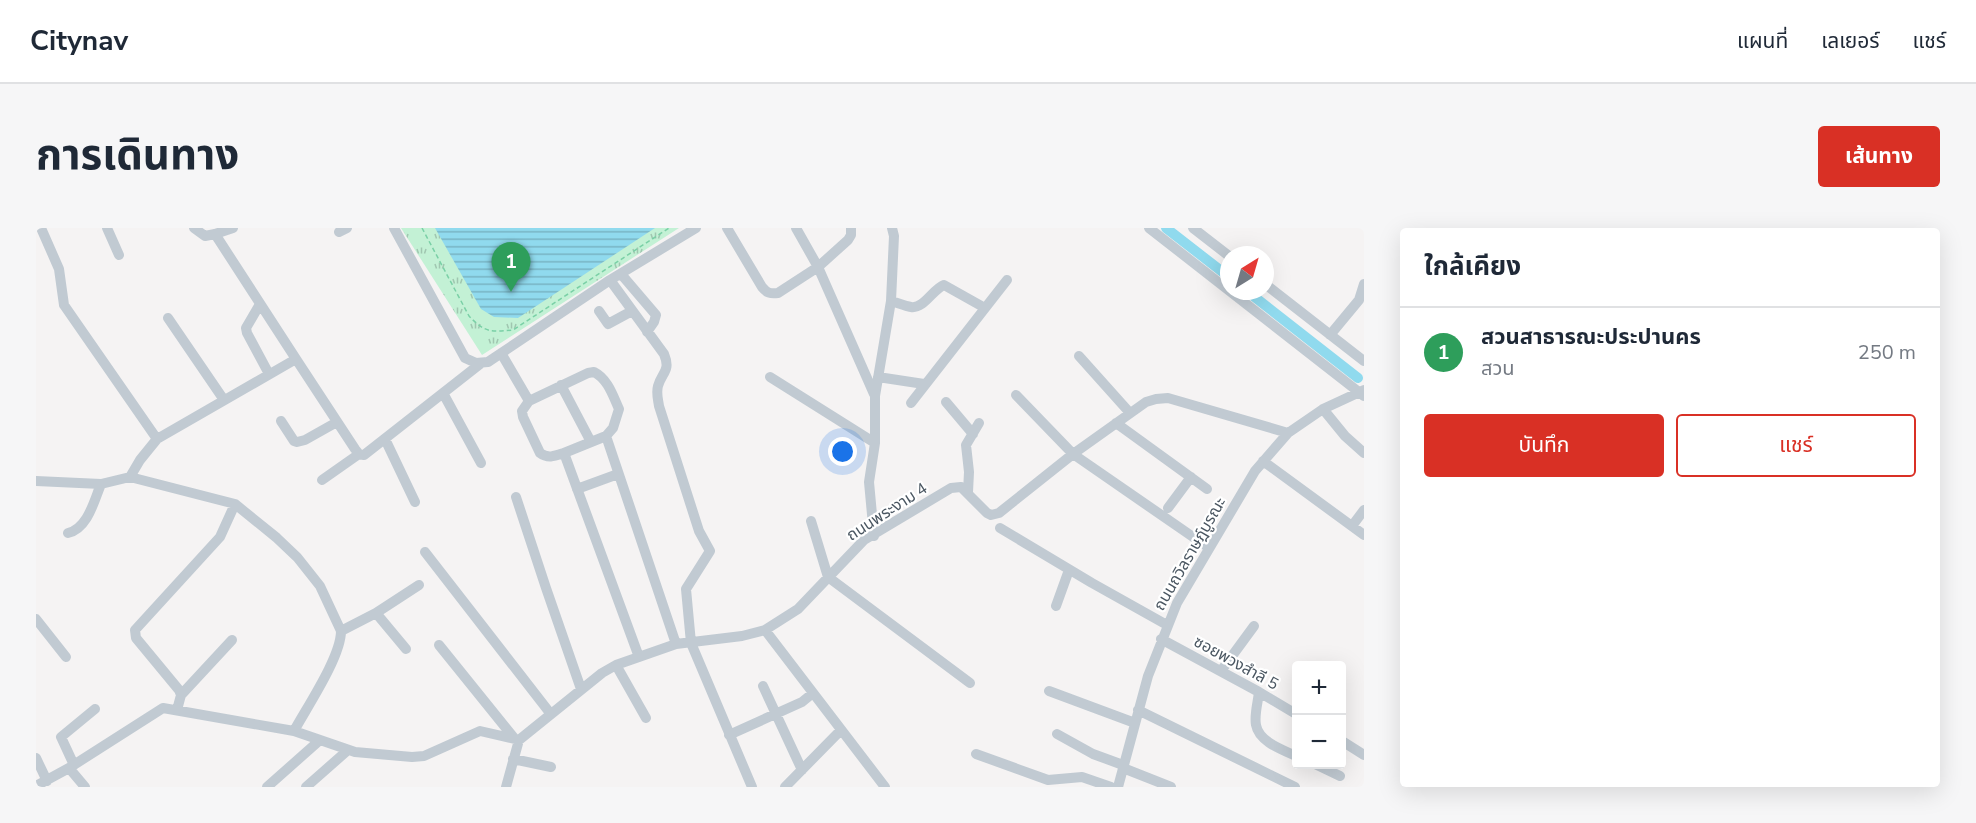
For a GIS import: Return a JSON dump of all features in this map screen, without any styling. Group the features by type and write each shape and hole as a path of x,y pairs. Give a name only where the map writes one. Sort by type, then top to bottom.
{"street":[{"path":"41,228 59,269 64,305 157,439"},
{"path":"107,228 119,255"},
{"path":"194,228 205,236 233,228"},
{"path":"394,228 465,358 480,364"},
{"path":"322,480 359,454 364,455 480,364 488,362 610,280 696,228"},
{"path":"726,228 766,292 778,293 818,267 848,240 851,228"},
{"path":"796,228 818,267 875,396"},
{"path":"874,536 869,482 875,443 875,396 891,301 894,236 892,228"},
{"path":"1149,228 1362,393"},
{"path":"1193,228 1220,249"},
{"path":"215,234 359,454"},
{"path":"621,274 656,315 654,322 646,332"},
{"path":"610,280 664,354 667,362 666,373 658,386 659,406 699,531 710,551 686,589 691,643 752,787"},
{"path":"911,403 1007,280"},
{"path":"1330,335 1359,300 1364,284"},
{"path":"891,301 912,308 918,307 939,286 944,285 986,308"},
{"path":"1274,291 1364,361"},
{"path":"260,304 246,328 269,374"},
{"path":"599,311 608,324 632,310"},
{"path":"168,318 224,400"},
{"path":"501,353 529,401"},
{"path":"1079,356 1131,413"},
{"path":"130,477 157,439 296,359"},
{"path":"594,372 602,378 619,409 613,428 606,436 564,453 545,457 540,453 522,411 529,401 561,385 594,372"},
{"path":"770,377 875,443"},
{"path":"878,377 924,384"},
{"path":"561,385 591,442"},
{"path":"443,393 481,463"},
{"name":"ถนนถวิลราษฎ์บูรณะ","path":"1118,787 1138,710 1161,639 1176,603 1255,471 1288,433 1323,409 1362,393"},
{"path":"1016,395 1073,454 1209,548"},
{"path":"979,423 966,445 969,472 968,492 991,515 999,513 1116,423 1146,402 1156,399 1168,398 1288,433"},
{"path":"946,402 972,434"},
{"path":"1323,409 1345,436 1364,453"},
{"path":"281,421 297,442 337,422"},
{"path":"1116,423 1208,489"},
{"path":"606,436 676,644"},
{"path":"385,439 415,502"},
{"path":"564,453 639,657"},
{"path":"1263,461 1364,535"},
{"path":"577,489 618,474"},
{"path":"36,481 101,484 130,477 235,504 278,538 320,586 341,638 335,656 294,731"},
{"path":"1168,508 1191,477"},
{"path":"68,533 80,528 85,521 101,484"},
{"name":"ถนนพระงาม 4","path":"516,739 602,673 616,665 676,644 742,636 765,630 798,609 864,540 951,488 961,487 968,492"},
{"path":"516,498 581,689"},
{"path":"181,695 136,638 135,630 220,537 235,504"},
{"path":"1352,526 1364,510"},
{"path":"811,521 828,577 970,683"},
{"path":"1000,528 1167,625"},
{"path":"425,552 550,713"},
{"path":"1056,606 1069,570"},
{"path":"340,631 376,613 419,585"},
{"path":"376,613 406,648"},
{"path":"36,619 66,657"},
{"path":"1221,671 1254,626"},
{"path":"765,630 885,787"},
{"name":"ซอยพวงสำลี 5","path":"1161,639 1292,712"},
{"path":"177,710 181,695 232,640"},
{"path":"439,645 516,739 506,787"},
{"path":"616,665 646,718"},
{"path":"763,687 802,770"},
{"path":"1049,691 1135,723"},
{"path":"1259,692 1256,726 1260,734 1272,745 1292,754"},
{"path":"729,735 776,715 802,702 813,693"},
{"path":"36,758 39,785 72,767 160,709 167,708 294,731 348,750 412,757 424,756 480,731 516,739"},
{"path":"85,787 72,767 61,737 95,709"},
{"path":"1138,710 1295,787"},
{"path":"785,787 841,730"},
{"path":"1057,734 1093,754 1171,787"},
{"path":"267,787 320,740"},
{"path":"1346,744 1364,755"},
{"path":"308,787 348,750"},
{"path":"976,754 1048,780 1082,777 1111,787"},
{"path":"513,759 551,767"},
{"path":"1324,769 1340,776"}],"path":[{"path":"422,228 469,316 480,327 494,332 513,330 669,228"}],"green space":[{"path":"401,228 679,228 482,355"}],"water":[{"path":"435,228 655,228 518,318 494,317 481,309"}],"waterway":[{"path":"1166,228 1220,270"},
{"path":"1258,300 1358,378"}],"place":[{"name":"สวนสาธารณะประปานคร","path":"511,292"}]}
